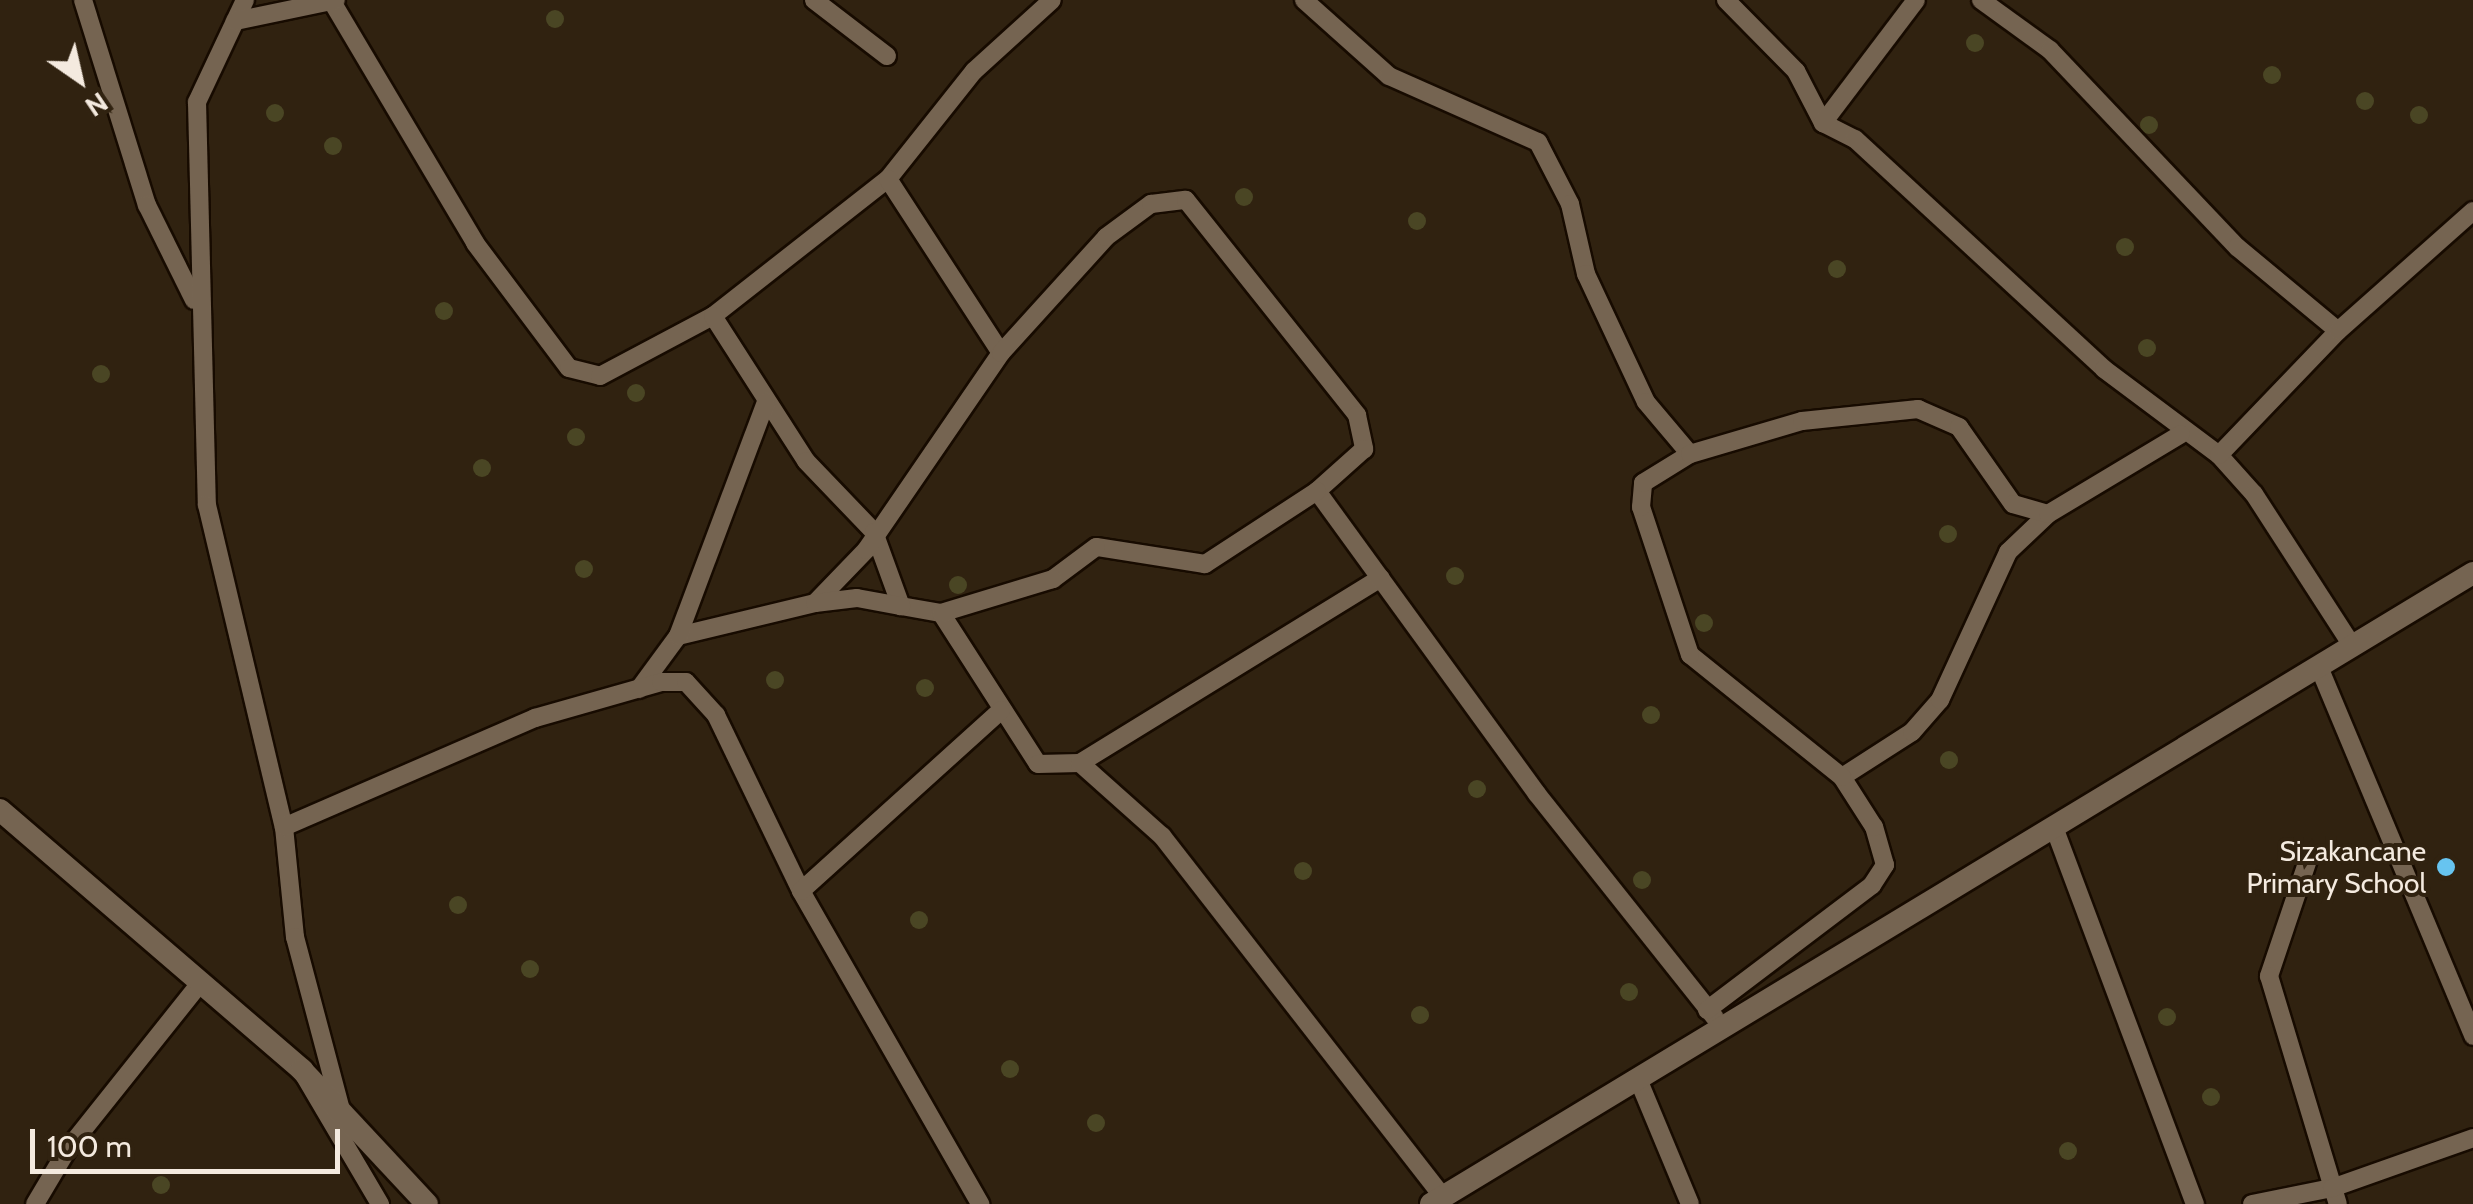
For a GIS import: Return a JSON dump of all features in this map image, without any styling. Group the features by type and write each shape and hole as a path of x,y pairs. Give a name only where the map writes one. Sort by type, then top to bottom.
{"street":[{"path":"83,0 146,205 196,305"},
{"path":"245,0 196,102 196,305 207,506 284,827 294,937 341,1110"},
{"path":"814,0 888,56"},
{"path":"235,20 334,1 474,243 570,368 588,376 622,371 713,316 888,179 974,71 1052,0"},
{"path":"1304,0 1389,76 1538,142 1570,204 1586,274 1646,402 1690,454"},
{"path":"1726,0 1796,72 1823,123 1855,139 2181,434 2218,456 2254,494 2353,647"},
{"path":"1823,123 1916,0"},
{"path":"1981,0 2050,50 2236,248 2338,332"},
{"path":"888,179 1001,353"},
{"path":"678,636 815,603 857,598 941,612 1053,579 1096,548 1206,564 1316,491 1358,457 1365,429 1186,200 1163,199 1132,215 1001,353 874,532 815,603"},
{"path":"2218,456 2338,332 2473,212"},
{"path":"713,316 806,461 874,532 901,606"},
{"path":"638,689 678,636 766,402"},
{"path":"1080,763 1162,836 1437,1200 1638,1079 1881,878 1881,843 1842,777 1686,647 1640,490 1690,454 1802,422 1936,411 1960,427 2013,504 2048,514"},
{"path":"1842,777 1912,732 1940,700 2008,552 2048,514 2181,434"},
{"path":"1316,491 1714,1018"},
{"path":"1714,1018 2054,828 2473,573"},
{"path":"941,612 1038,764 1080,763 1382,578"},
{"path":"2319,667 2473,1036"},
{"path":"284,827 536,718 676,681 702,695 801,892 980,1204"},
{"path":"801,892 1001,710"},
{"path":"0,810 302,1070 427,1204"},
{"path":"2054,828 2194,1204"},
{"path":"2310,854 2268,976 2335,1196"},
{"path":"35,1204 67,1150 201,982"},
{"path":"302,1070 315,1105 380,1204"},
{"path":"1638,1079 1690,1204"},
{"path":"2252,1204 2335,1196 2473,1138"}],"building":[{"path":"555,10 564,19 555,28 546,19"},
{"path":"1975,34 1984,43 1975,52 1966,43"},
{"path":"2272,66 2281,75 2272,84 2263,75"},
{"path":"2365,92 2374,101 2365,110 2356,101"},
{"path":"275,104 284,113 275,122 266,113"},
{"path":"2419,106 2428,115 2419,124 2410,115"},
{"path":"2149,116 2158,125 2149,134 2140,125"},
{"path":"333,137 342,146 333,155 324,146"},
{"path":"1244,188 1253,197 1244,206 1235,197"},
{"path":"1417,212 1426,221 1417,230 1408,221"},
{"path":"2125,238 2134,247 2125,256 2116,247"},
{"path":"1837,260 1846,269 1837,278 1828,269"},
{"path":"444,302 453,311 444,320 435,311"},
{"path":"2147,339 2156,348 2147,357 2138,348"},
{"path":"101,365 110,374 101,383 92,374"},
{"path":"636,384 645,393 636,402 627,393"},
{"path":"576,428 585,437 576,446 567,437"},
{"path":"482,459 491,468 482,477 473,468"},
{"path":"1948,525 1957,534 1948,543 1939,534"},
{"path":"584,560 593,569 584,578 575,569"},
{"path":"1455,567 1464,576 1455,585 1446,576"},
{"path":"958,576 967,585 958,594 949,585"},
{"path":"1704,614 1713,623 1704,632 1695,623"},
{"path":"775,671 784,680 775,689 766,680"},
{"path":"925,679 934,688 925,697 916,688"},
{"path":"1651,706 1660,715 1651,724 1642,715"},
{"path":"1949,751 1958,760 1949,769 1940,760"},
{"path":"1477,780 1486,789 1477,798 1468,789"},
{"path":"1303,862 1312,871 1303,880 1294,871"},
{"path":"1642,871 1651,880 1642,889 1633,880"},
{"path":"458,896 467,905 458,914 449,905"},
{"path":"919,911 928,920 919,929 910,920"},
{"path":"530,960 539,969 530,978 521,969"},
{"path":"1629,983 1638,992 1629,1001 1620,992"},
{"path":"1420,1006 1429,1015 1420,1024 1411,1015"},
{"path":"2167,1008 2176,1017 2167,1026 2158,1017"},
{"path":"1010,1060 1019,1069 1010,1078 1001,1069"},
{"path":"2211,1088 2220,1097 2211,1106 2202,1097"},
{"path":"1096,1114 1105,1123 1096,1132 1087,1123"},
{"path":"2068,1142 2077,1151 2068,1160 2059,1151"},
{"path":"161,1176 170,1185 161,1194 152,1185"}],"place":[{"name":"Sizakancane Primary School","path":"2446,867"}]}
